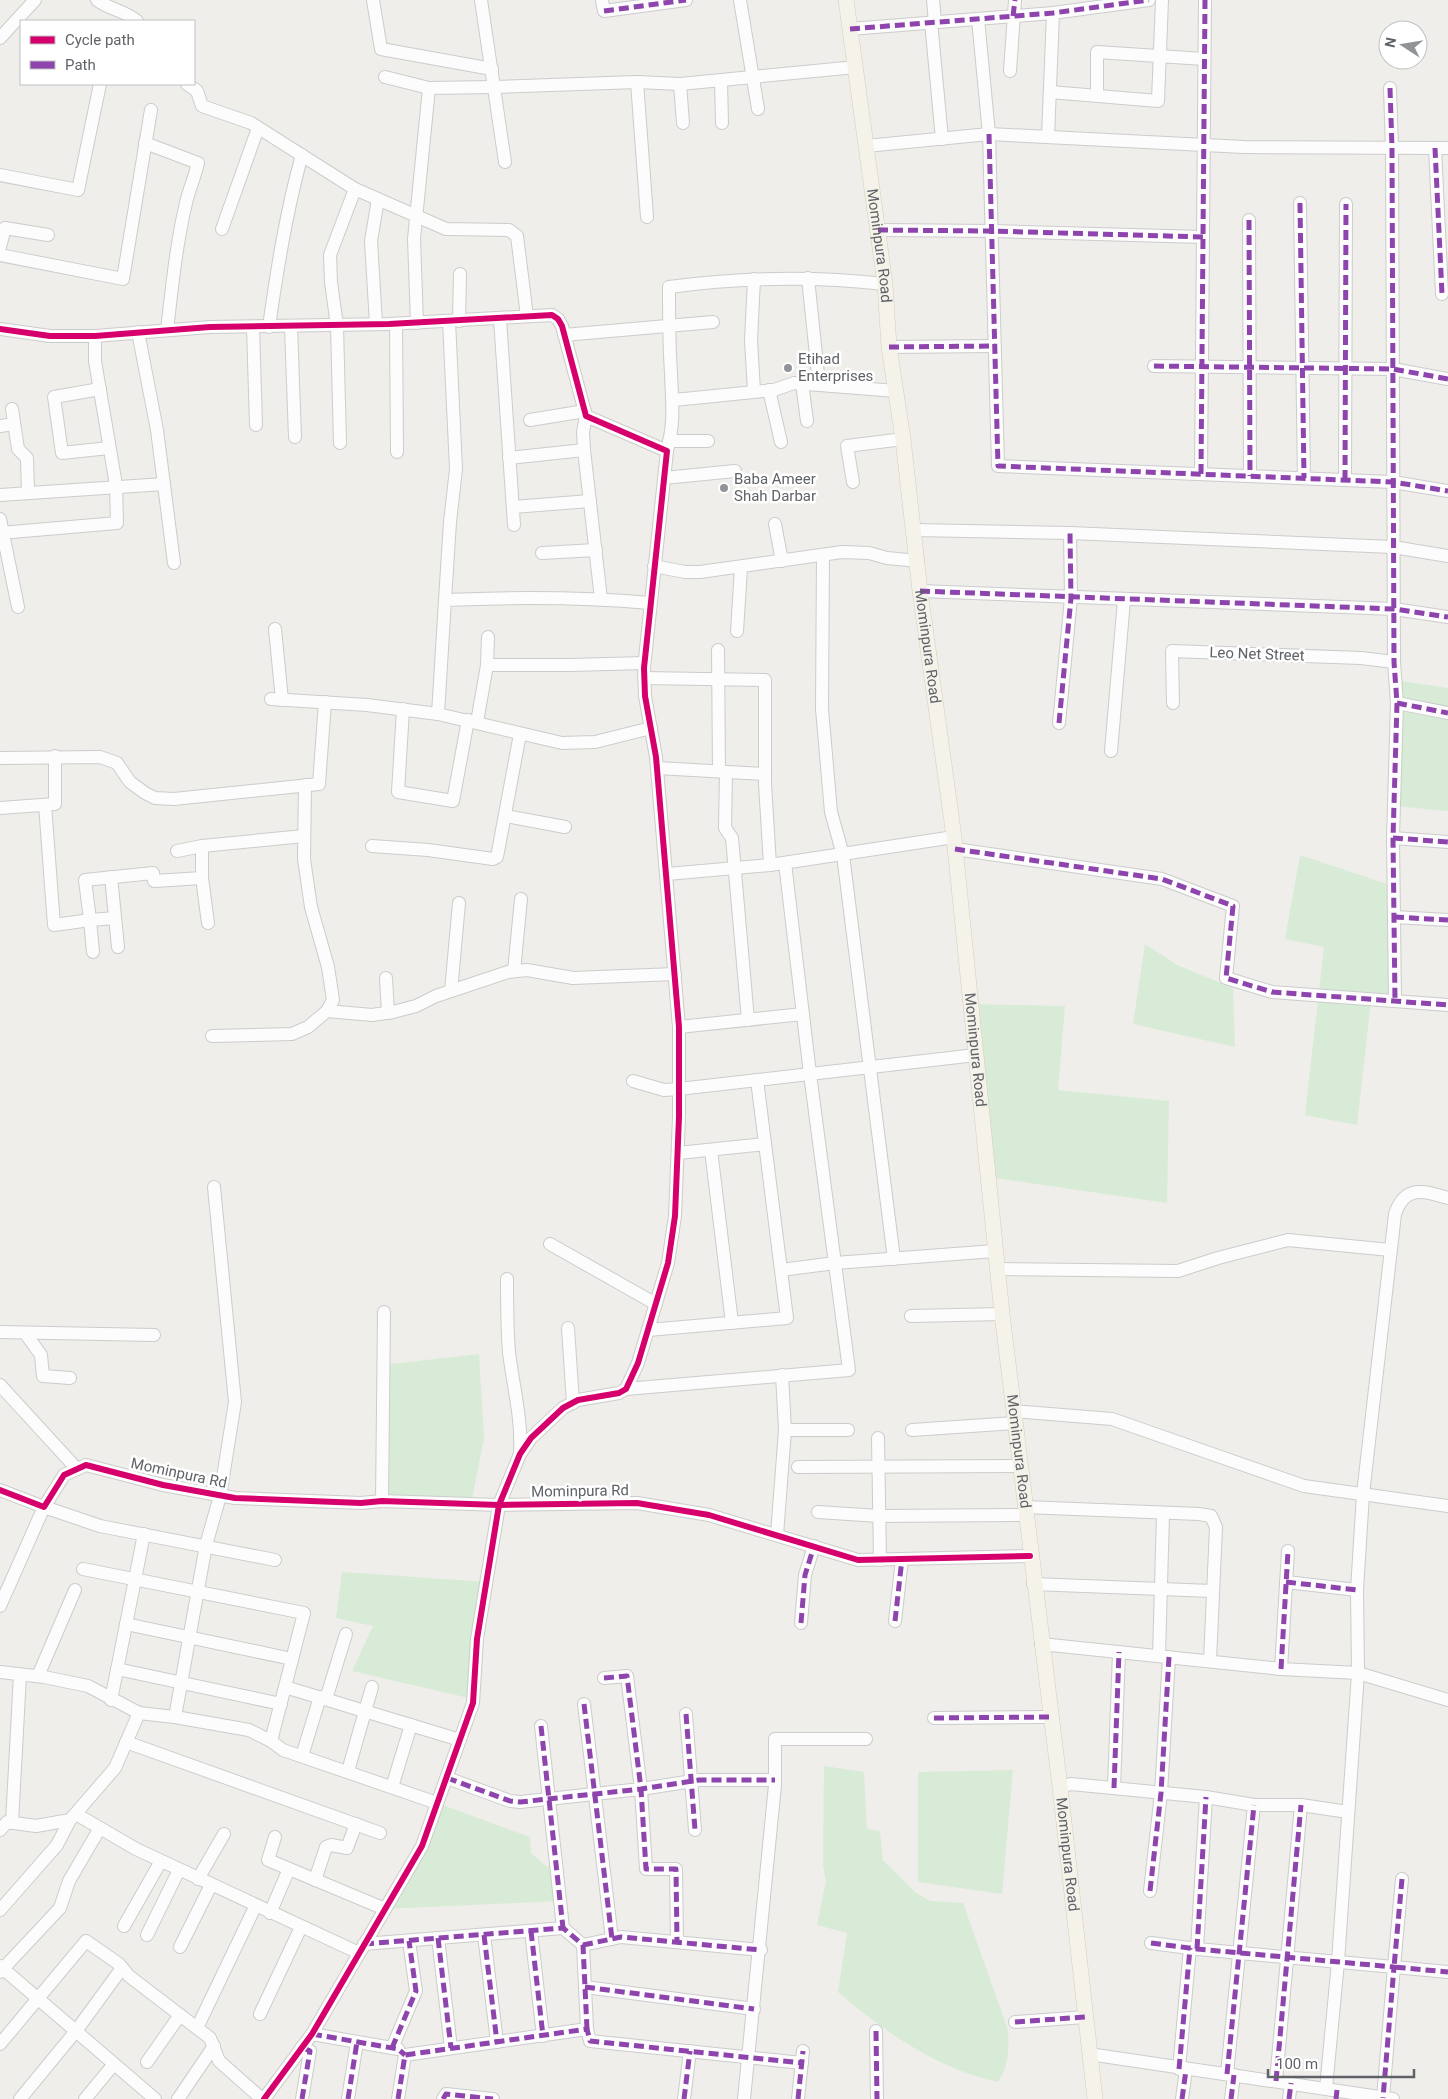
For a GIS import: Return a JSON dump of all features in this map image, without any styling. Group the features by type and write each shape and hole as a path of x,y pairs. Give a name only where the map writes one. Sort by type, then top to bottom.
{"main road":[{"name":"Mominpura Road","path":"846,0 885,284 889,347 903,439 920,591 954,843 1002,1314 1033,1584 1060,1787 1095,2099"}],"street":[{"path":"0,38 35,0"},
{"path":"98,0 103,5 128,13 136,20"},
{"path":"373,0 381,49 492,69"},
{"path":"481,0 505,162"},
{"path":"602,0 604,11 686,0"},
{"path":"740,0 758,108"},
{"path":"933,0 942,139"},
{"path":"1010,71 1014,0"},
{"path":"850,29 1053,13 1149,0"},
{"path":"1050,92 1158,101 1162,0"},
{"path":"1201,474 1205,0"},
{"path":"1048,137 1053,13"},
{"path":"978,19 990,134 998,466 1393,482 1448,491"},
{"path":"1097,96 1097,52 1204,59"},
{"path":"385,77 429,88 637,82 680,84 856,67"},
{"path":"721,80 722,123"},
{"path":"637,82 647,217"},
{"path":"680,84 683,124"},
{"path":"0,175 78,190 100,85"},
{"path":"188,85 196,91 202,106 258,128 355,189 446,229 509,230 514,232 517,236 528,316"},
{"path":"417,323 414,239 429,88"},
{"path":"1390,88 1392,148 1394,662 1396,703 1393,838 1395,1001"},
{"path":"0,255 122,278 151,110"},
{"path":"222,229 258,128"},
{"path":"866,146 990,134 1204,145 1448,148"},
{"path":"145,143 198,163 194,183 186,200 178,238 167,330"},
{"path":"1435,148 1442,294"},
{"path":"269,328 292,189 302,155"},
{"path":"340,443 337,326 331,282 330,255 355,189"},
{"path":"376,324 371,241 378,199"},
{"path":"1300,202 1304,478"},
{"path":"1345,480 1346,204"},
{"path":"1249,220 1250,476"},
{"path":"0,247 5,228 48,235"},
{"path":"878,230 1203,237"},
{"path":"438,714 450,522 456,469 454,321 460,274"},
{"path":"808,278 819,384"},
{"path":"0,2044 86,1942 210,2038 220,2060 263,2099 312,2034 422,1846 473,1703 477,1639 499,1505 520,1454 540,1428 563,1408 573,1402 619,1393 626,1388 638,1363 668,1263 675,1216 678,1153 679,1027 657,768 645,696 644,663 664,478 668,446 673,428 674,400 669,324 669,287 754,279 808,278 831,278 885,284"},
{"path":"754,279 751,340 754,391"},
{"path":"0,329 50,336 95,336 167,330 396,324 552,315 558,319 564,335 586,414 583,432 584,450 601,599"},
{"path":"500,319 514,525"},
{"path":"564,335 669,324 713,322"},
{"path":"396,324 397,452"},
{"path":"291,327 295,437"},
{"path":"253,328 256,425"},
{"path":"138,332 157,430 174,564"},
{"path":"2,533 117,523 116,485 95,361 95,336"},
{"path":"889,347 995,346"},
{"path":"1154,366 1393,369 1448,379"},
{"path":"674,400 769,390 794,383 896,391"},
{"path":"802,383 807,421"},
{"path":"100,388 54,397 55,407 62,452 109,448"},
{"path":"769,390 781,442"},
{"path":"12,409 18,449 27,458 28,493"},
{"path":"530,420 586,414 668,446 708,441"},
{"path":"0,426 14,424"},
{"path":"853,482 847,446 903,439"},
{"path":"509,458 584,450"},
{"path":"664,478 735,471"},
{"path":"0,495 116,485 164,484"},
{"path":"512,507 590,501"},
{"path":"0,519 18,607"},
{"path":"775,524 782,562"},
{"path":"914,530 1070,533 1394,547 1448,556"},
{"path":"1059,723 1071,598 1070,533"},
{"path":"542,553 596,550"},
{"path":"654,566 686,572 741,568 842,552 869,553 918,562"},
{"path":"823,556 822,709 831,812 843,855 894,1259"},
{"path":"737,631 741,568"},
{"path":"920,591 1394,609 1448,617"},
{"path":"445,600 506,598 601,599 650,603"},
{"path":"1111,751 1124,600"},
{"path":"275,629 277,699 404,709 438,714 562,743 595,742 651,728"},
{"path":"404,709 398,792 453,801 487,665 488,637"},
{"path":"718,650 725,828 732,838 733,868 748,1020"},
{"name":"Leo Net Street","path":"1173,703 1172,651 1352,658 1394,662"},
{"path":"487,665 644,663"},
{"path":"644,678 764,680 765,774 770,865"},
{"path":"0,758 100,757 117,763 130,782 156,798 174,799 319,784 324,702"},
{"path":"1396,703 1448,713"},
{"path":"372,846 428,850 493,858 500,851 520,734"},
{"path":"0,808 55,804 55,756"},
{"path":"657,768 765,774"},
{"path":"212,1036 292,1034 308,1026 327,1011 332,1000 328,967 310,907 304,859 305,785"},
{"path":"45,805 54,925 115,918"},
{"path":"506,816 565,827"},
{"path":"177,851 202,846 304,836"},
{"path":"1393,838 1448,842"},
{"path":"666,874 770,865 954,843 1162,879 1233,906 1226,978 1272,992 1448,1005"},
{"path":"202,846 202,878 208,923"},
{"path":"626,1388 849,1370 810,1074 786,863"},
{"path":"93,952 85,880 153,872 154,880 202,878"},
{"path":"111,877 118,947"},
{"path":"514,971 521,899"},
{"path":"451,992 459,903"},
{"path":"1394,917 1448,920"},
{"path":"327,1011 372,1015 388,1013 416,1006 514,971 527,970 573,978 675,974"},
{"path":"386,978 388,1013"},
{"path":"679,1027 803,1014"},
{"path":"633,1081 664,1090 679,1089 976,1055"},
{"path":"648,1330 787,1318 757,1080"},
{"path":"678,1153 765,1144"},
{"path":"711,1150 732,1323"},
{"path":"175,1717 206,1545 220,1496 235,1402 214,1188"},
{"path":"1333,2092 1338,1962 1358,1673 1357,1590 1363,1494 1390,1250 1395,1214 1402,1201 1414,1192 1424,1190 1448,1198"},
{"path":"997,1269 1178,1271 1226,1255 1288,1240 1390,1250"},
{"path":"550,1244 656,1304"},
{"path":"781,1270 995,1251"},
{"path":"507,1279 509,1354 522,1428 520,1454"},
{"path":"382,1501 384,1312"},
{"path":"911,1316 1002,1314"},
{"path":"568,1328 573,1402"},
{"path":"0,1332 154,1335"},
{"path":"25,1333 41,1355 43,1376 70,1378"},
{"path":"777,1535 785,1430 782,1375"},
{"path":"0,1385 77,1469 64,1475 44,1508 0,1606"},
{"path":"912,1430 1014,1417 1112,1419 1304,1486 1448,1506"},
{"path":"785,1430 848,1430"},
{"path":"878,1438 880,1560"},
{"name":"Mominpura Rd","path":"77,1469 86,1465 163,1485 220,1496 360,1504 382,1501 499,1505 636,1503 709,1515 858,1560 1030,1556"},
{"path":"798,1467 1020,1466"},
{"path":"0,1490 44,1508 100,1526 206,1545 275,1560"},
{"path":"818,1512 879,1516 1025,1511 1205,1514 1211,1516 1216,1527 1210,1662"},
{"path":"1150,1891 1161,1793 1164,1657 1161,1589 1163,1514"},
{"path":"111,1700 144,1534"},
{"path":"801,1622 804,1575 814,1546"},
{"path":"1281,1669 1288,1551"},
{"path":"895,1621 902,1559"},
{"path":"83,1569 304,1613 271,1741"},
{"path":"1286,1582 1357,1590"},
{"path":"1033,1584 1212,1591"},
{"path":"38,1676 75,1590"},
{"path":"126,1624 292,1659"},
{"path":"302,1756 346,1634"},
{"path":"1041,1644 1281,1669 1358,1673 1448,1700"},
{"path":"1114,1788 1120,1652"},
{"path":"117,1669 281,1704"},
{"path":"0,1672 38,1676 88,1686 111,1700 139,1713 250,1730 283,1750 437,1803"},
{"path":"20,1674 5,1824 36,1826 73,1817 100,1828 161,1861 270,1913 301,1927 362,1949 438,1938 563,1928"},
{"path":"604,1678 626,1676 641,1788 646,1869 676,1869 677,1942"},
{"path":"285,1687 460,1740"},
{"path":"348,1772 372,1687"},
{"path":"584,1704 612,1939"},
{"path":"0,1910 57,1845 73,1817 115,1768 139,1713"},
{"path":"686,1714 695,1830"},
{"path":"934,1718 1051,1717"},
{"path":"392,1787 411,1725"},
{"path":"541,1726 563,1928 583,1945 587,2030 590,2041 749,2057 803,2057 798,2099"},
{"path":"744,2099 761,1950 775,1780 775,1739 866,1739"},
{"path":"126,1742 380,1833"},
{"path":"447,1778 510,1801 549,1800 691,1781 775,1780"},
{"path":"1060,1787 1071,1784 1206,1797 1254,1804 1302,1805 1348,1812"},
{"path":"1182,2099 1206,1797"},
{"path":"1231,2099 1239,1952 1254,1804"},
{"path":"1276,2081 1302,1805"},
{"path":"315,1880 326,1847 331,1845 347,1848 356,1824"},
{"path":"100,1828 69,1880 60,1908 1,1969 155,2099"},
{"path":"198,1879 224,1834"},
{"path":"275,1836 268,1860 385,1909"},
{"path":"124,1926 161,1861"},
{"path":"270,1913 288,1869"},
{"path":"147,1935 179,1870"},
{"path":"1089,2054 1291,2083 1333,2092 1388,2098 1394,1967 1402,1879"},
{"path":"180,1947 211,1885"},
{"path":"197,2028 255,1906"},
{"path":"260,2014 301,1927"},
{"path":"531,1931 543,2036"},
{"path":"484,1935 498,2042"},
{"path":"583,1945 621,1937 761,1950"},
{"path":"438,1938 451,2048"},
{"path":"392,2048 416,1991 410,1941"},
{"path":"1151,1943 1193,1949 1448,1972"},
{"path":"20,2099 76,2031 122,1968"},
{"path":"585,1987 754,2009"},
{"path":"146,2062 180,2015"},
{"path":"1015,2022 1085,2017"},
{"path":"312,2034 398,2049 405,2055 587,2030"},
{"path":"876,2032 877,2099"},
{"path":"348,2099 357,2042"},
{"path":"178,2099 214,2046"},
{"path":"302,2047 310,2051 302,2099"},
{"path":"684,2099 690,2051"},
{"path":"398,2099 405,2055"},
{"path":"85,2099 114,2064"},
{"path":"1290,2099 1291,2083"},
{"path":"443,2099 446,2094 493,2099"}],"green space":[{"path":"1395,680 1448,688 1448,811 1394,806"},
{"path":"1300,855 1393,886 1395,1001 1371,1000 1357,1125 1305,1115 1324,947 1285,939"},
{"path":"1145,944 1177,965 1233,988 1235,1047 1133,1024"},
{"path":"971,1004 1065,1006 1058,1090 1169,1101 1167,1203 988,1177"},
{"path":"479,1354 484,1438 471,1504 382,1501 383,1365"},
{"path":"342,1572 487,1582 473,1699 352,1671 373,1626 336,1618"},
{"path":"824,1766 864,1772 867,1829 880,1831 883,1860 916,1893 930,1901 963,1903 1008,2030 1008,2057 998,2082 954,2068 913,2047 893,2035 838,1992 847,1933 817,1925 826,1881 823,1866"},
{"path":"1013,1770 1002,1894 918,1882 918,1772"},
{"path":"437,1803 530,1837 531,1853 546,1866 556,1864 560,1901 385,1909"}],"marked path":[{"path":"604,11 686,0"},
{"path":"1013,16 1015,0"},
{"path":"850,29 1053,13 1149,0"},
{"path":"1201,474 1205,0"},
{"path":"1390,88 1392,148 1394,662 1397,703 1393,838 1395,1001"},
{"path":"989,134 998,466 1393,482 1448,491"},
{"path":"1435,148 1442,294"},
{"path":"1300,203 1304,478"},
{"path":"1345,480 1346,204"},
{"path":"1249,220 1250,476"},
{"path":"878,230 1203,237"},
{"path":"889,347 995,346"},
{"path":"1154,366 1393,369 1448,379"},
{"path":"1059,723 1071,598 1070,533"},
{"path":"920,591 1394,609 1448,617"},
{"path":"1397,703 1448,713"},
{"path":"1393,838 1448,842"},
{"path":"955,849 1162,879 1233,906 1226,978 1272,992 1448,1005"},
{"path":"1394,917 1448,920"},
{"path":"801,1623 805,1575 814,1546"},
{"path":"1281,1669 1288,1551"},
{"path":"895,1621 902,1559"},
{"path":"1286,1582 1357,1590"},
{"path":"1114,1788 1119,1652"},
{"path":"1150,1891 1161,1793 1169,1657"},
{"path":"604,1678 627,1676 641,1789 646,1869 676,1869 677,1942"},
{"path":"584,1704 612,1939"},
{"path":"686,1714 695,1830"},
{"path":"934,1718 1051,1717"},
{"path":"541,1726 563,1928"},
{"path":"447,1778 510,1801 520,1802 641,1789 699,1780 775,1780"},
{"path":"1197,1949 1206,1797"},
{"path":"1227,2074 1254,1805"},
{"path":"1276,2081 1301,1805"},
{"path":"1402,1879 1394,1967 1448,1972"},
{"path":"364,1944 563,1928 583,1945 587,2029"},
{"path":"531,1931 543,2036"},
{"path":"484,1935 497,2042"},
{"path":"583,1945 621,1937 761,1950"},
{"path":"438,1938 451,2048"},
{"path":"392,2048 416,1991 409,1941"},
{"path":"1151,1943 1394,1967 1383,2098"},
{"path":"1179,2069 1190,1948"},
{"path":"585,1987 754,2009"},
{"path":"1015,2022 1085,2017"},
{"path":"398,2099 405,2055 587,2029 590,2041 802,2063"},
{"path":"876,2031 877,2099"},
{"path":"312,2034 398,2049 405,2055"},
{"path":"348,2099 357,2042"},
{"path":"302,2047 310,2051 302,2099"},
{"path":"684,2099 690,2051"},
{"path":"798,2099 803,2051"},
{"path":"1182,2099 1186,2070"},
{"path":"1231,2099 1234,2075"},
{"path":"1289,2099 1291,2083"},
{"path":"1336,2099 1337,2090"},
{"path":"443,2099 446,2094 493,2099"}],"cycle path":[{"path":"0,329 50,336 95,336 210,327 389,324 552,315 558,319 562,326 586,416 667,451 644,668 645,696 656,757 679,1027 679,1117 675,1216 668,1263 638,1363 626,1389 619,1393 578,1400 563,1408 531,1438 520,1454 499,1505 477,1639 473,1703 422,1846 312,2034 264,2099"},
{"path":"0,1490 44,1507 64,1475 86,1465 163,1485 235,1498 361,1503 382,1501 499,1505 637,1503 709,1515 858,1560 1030,1556"}],"place":[{"name":"Etihad Enterprises","path":"788,368"},
{"name":"Baba Ameer Shah Darbar","path":"724,488"}]}
